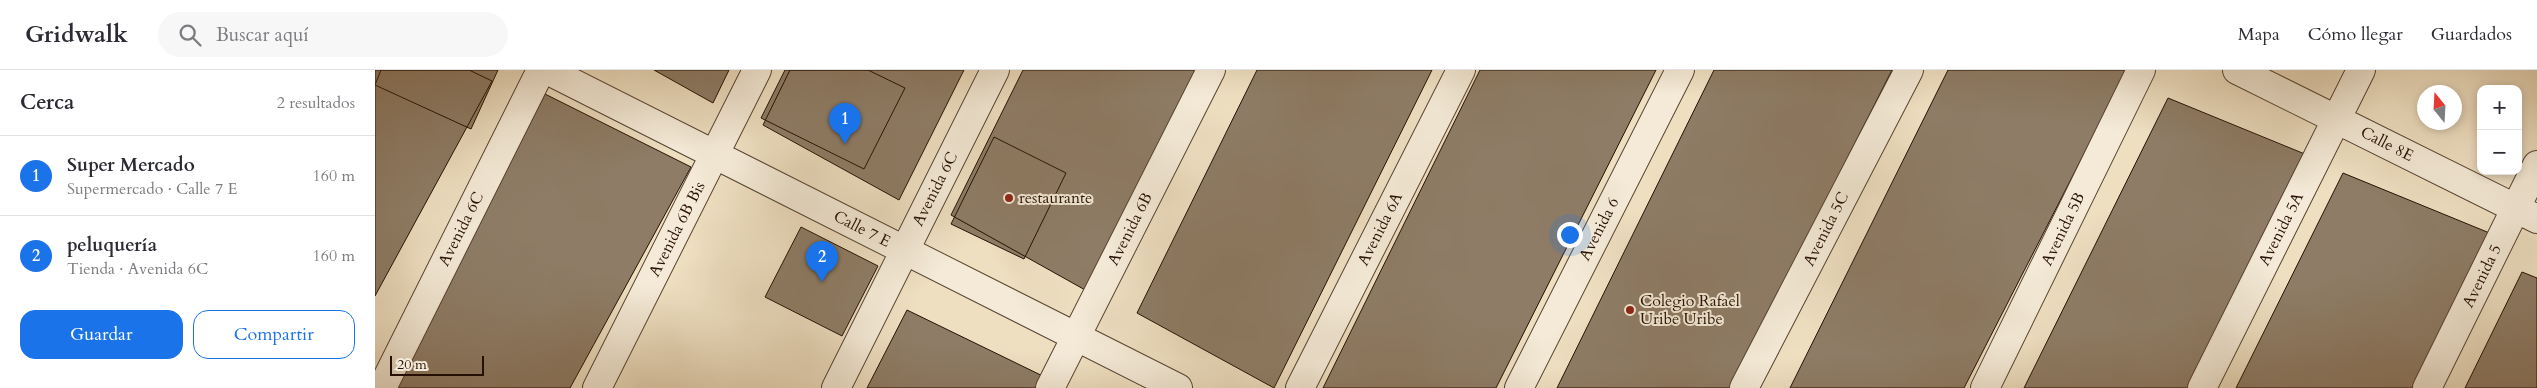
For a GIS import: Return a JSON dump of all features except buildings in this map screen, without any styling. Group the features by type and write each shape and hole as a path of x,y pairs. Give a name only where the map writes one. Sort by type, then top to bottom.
{"street":[{"name":"Avenida 6C","path":"382,388 541,70"},
{"name":"Calle 7 E","path":"547,70 1178,388"},
{"name":"Avenida 6B Bis","path":"597,388 757,70"},
{"name":"Avenida 6C","path":"835,388 995,70"},
{"name":"Avenida 6B","path":"1050,388 1211,70"},
{"name":"Avenida 6A","path":"1300,388 1461,70"},
{"name":"Avenida 6","path":"1519,388 1680,70"},
{"name":"Avenida 5C","path":"1744,388 1909,70"},
{"name":"Avenida 5B","path":"1985,388 2141,70"},
{"name":"Calle 8E","path":"2237,70 2526,214"},
{"name":"Avenida 5A","path":"2202,388 2361,70"},
{"name":"Avenida 5","path":"2427,388 2526,214 2537,165"}],"place":[{"name":"Super Mercado","path":"845,144"},
{"name":"restaurante","path":"1009,198"},
{"name":"peluquería","path":"822,282"},
{"name":"Colegio Rafael Uribe Uribe","path":"1630,310"}]}
